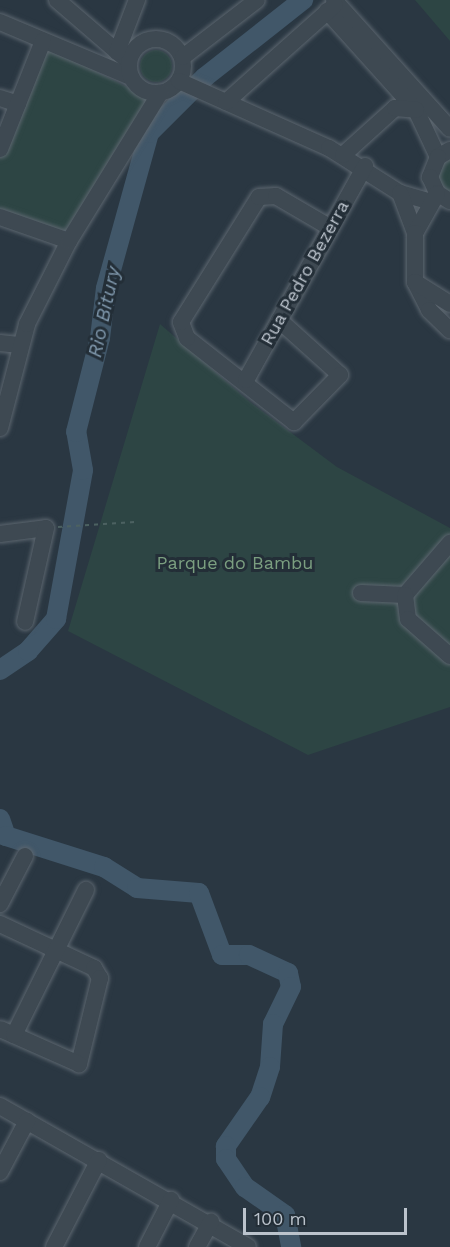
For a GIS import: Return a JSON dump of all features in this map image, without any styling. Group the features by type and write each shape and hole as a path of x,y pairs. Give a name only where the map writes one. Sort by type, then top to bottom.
{"street":[{"path":"57,0 126,64 143,90 160,93 183,83 365,166 400,193 440,199"},
{"path":"126,64 137,0"},
{"path":"183,57 257,0"},
{"path":"221,100 335,4"},
{"path":"335,4 416,110 444,154 430,177 440,199"},
{"path":"335,4 450,129"},
{"path":"0,22 43,41 126,64"},
{"path":"126,64 137,46 154,38 172,43 183,57 183,83"},
{"path":"0,149 43,41"},
{"path":"0,428 18,345 69,241 160,93"},
{"path":"0,98 18,104"},
{"path":"343,155 395,108 416,110"},
{"name":"Rua Pedro Bezerra","path":"246,381 329,227 365,166"},
{"path":"400,193 416,232 415,282 429,310 450,330"},
{"path":"279,320 336,367 338,381 294,422 253,394 246,381 187,338 181,325 184,315 259,197 276,196 329,227"},
{"path":"416,232 440,199"},
{"path":"0,217 69,241"},
{"path":"415,282 450,304"},
{"path":"0,343 18,345"},
{"path":"0,534 50,527 26,622"},
{"path":"405,595 450,543"},
{"path":"361,593 405,595"},
{"path":"405,595 414,626 450,656"},
{"path":"0,904 25,856"},
{"path":"0,924 52,953 90,966 100,978 82,1060 69,1061 7,1032 52,953 86,890"},
{"path":"0,1106 211,1222 248,1247"},
{"path":"0,1172 27,1121"},
{"path":"54,1247 99,1160"},
{"path":"147,1247 171,1200"},
{"path":"197,1247 211,1222"}],"path":[{"path":"50,527 135,522"}],"green space":[{"path":"415,0 450,0 450,41"},
{"path":"45,46 155,101 68,238 0,214 0,158"},
{"path":"156,50 167,55 172,66 167,77 156,82 145,77 140,66 145,55"},
{"path":"450,153 450,197 434,181"},
{"name":"Parque do Bambu","path":"160,324 250,402 337,467 450,528 450,707 308,755 68,631"}],"waterway":[{"name":"Rio Bitury","path":"0,670 28,651 56,619 83,470 76,432 100,338 106,288 149,133 205,77 303,0"},
{"name":"Rio Bitury","path":"0,819 6,836 104,867 137,888 199,893 222,955 249,955 288,973 291,987 273,1024 270,1067 260,1097 226,1146 226,1159 245,1187 285,1215 291,1247"}]}
